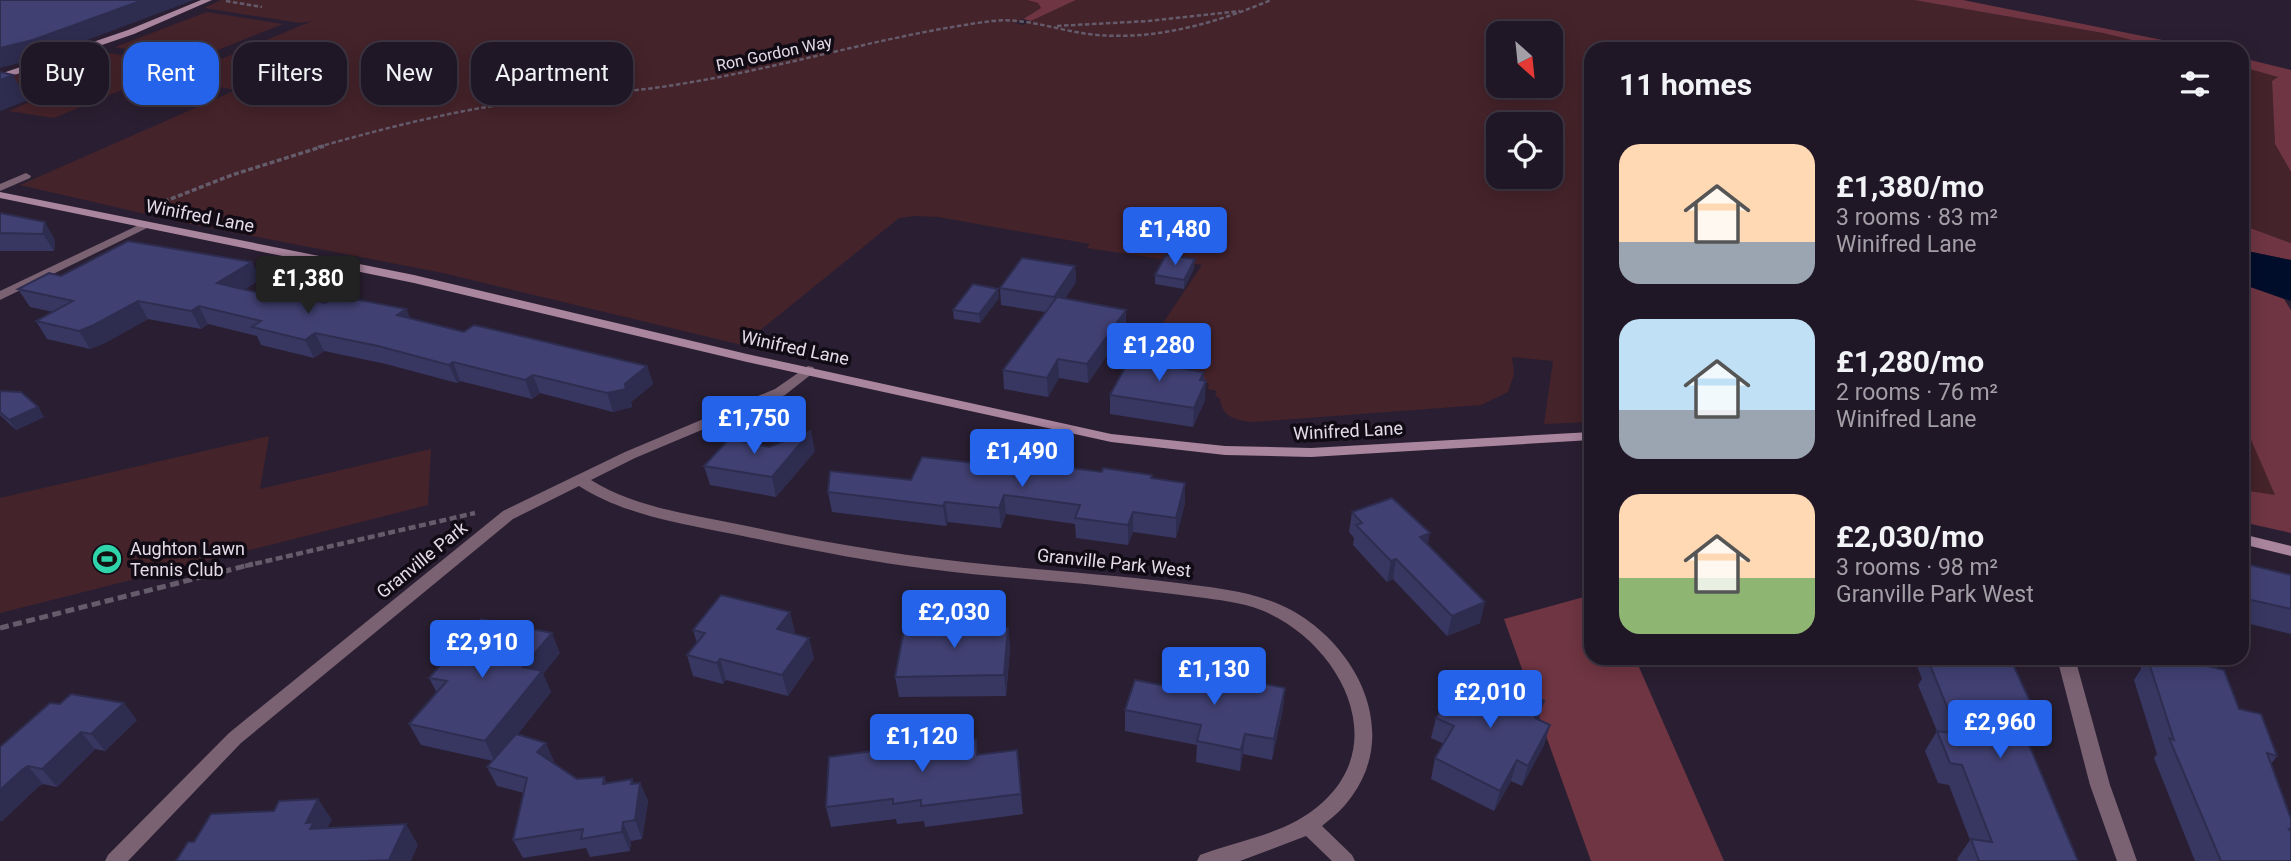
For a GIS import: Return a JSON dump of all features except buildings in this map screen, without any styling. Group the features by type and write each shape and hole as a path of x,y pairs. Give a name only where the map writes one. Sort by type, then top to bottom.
{"street":[{"path":"0,77 131,32 208,0"},
{"path":"0,187 26,176"},
{"name":"Winifred Lane","path":"0,195 414,279 1111,438 1238,451 1339,452 1584,436"},
{"path":"0,296 145,225"},
{"name":"Granville Park","path":"115,861 234,738 508,515 578,479 780,391 807,370"},
{"name":"Granville Park West","path":"578,479 596,492 615,499 706,523 779,538 927,563 1112,579 1243,599 1293,618 1322,641 1345,670 1358,695 1364,728 1360,757 1348,789 1330,810 1308,825 1277,840 1206,861"},
{"path":"2249,541 2291,551"},
{"path":"2068,665 2100,785 2127,861"},
{"path":"1308,825 1345,861"}],"path":[{"path":"228,0 225,1 262,7"},
{"name":"Ron Gordon Way","path":"125,221 150,207 322,145 485,108 560,96 690,83 998,20 1098,35 1165,33 1203,26 1271,0"},
{"path":"1046,26 1148,21 1248,10"},
{"path":"0,628 151,588 477,512"}],"shaded area":[{"path":"221,0 1027,0 1038,3 1041,8 1015,23 1023,25 1076,0 1914,0 2140,42 1584,42 1584,422 1544,424 1553,361 1512,357 1514,374 1508,392 1481,405 1253,422 1241,421 1227,414 1215,395 1217,391 1208,389 1209,383 1161,378 1186,329 1161,326 1202,265 1087,248 1090,244 938,217 899,218 742,345 443,273 180,222 20,185 202,105 219,105 219,97 233,91 233,105 347,105 347,42 262,42 312,21 300,23 204,8"},
{"path":"1027,0 1076,0 1031,21 1023,19 1041,8 1038,3"},
{"path":"1914,0 1963,0 2172,42 2140,42"},
{"path":"207,12 283,24 219,50 219,42 128,42"},
{"path":"109,53 123,55 123,90 109,95"},
{"path":"233,54 233,89 219,87 219,60"},
{"path":"2249,60 2291,70 2291,172 2275,144 2272,81 2278,77 2249,69"},
{"path":"2249,69 2279,77 2272,81 2275,144 2291,172 2291,243 2249,228"},
{"path":"21,74 21,96 3,93 0,81"},
{"path":"22,105 86,105 54,118 9,111"},
{"path":"2249,228 2291,243 2291,260 2249,251"},
{"path":"2249,286 2284,299 2291,310 2291,533 2249,524 2249,491 2275,495 2249,435"},
{"path":"2249,435 2276,496 2249,491"},
{"name":"Aughton Lawn Tennis Club","path":"269,436 260,489 431,449 428,505 0,613 0,498"},
{"path":"1584,597 1584,665 1638,665 1724,861 1591,861 1504,619"}],"water":[{"path":"2249,251 2291,260 2291,301 2249,286"}],"place":[{"name":"Aughton Lawn Tennis Club","path":"107,559"}]}
